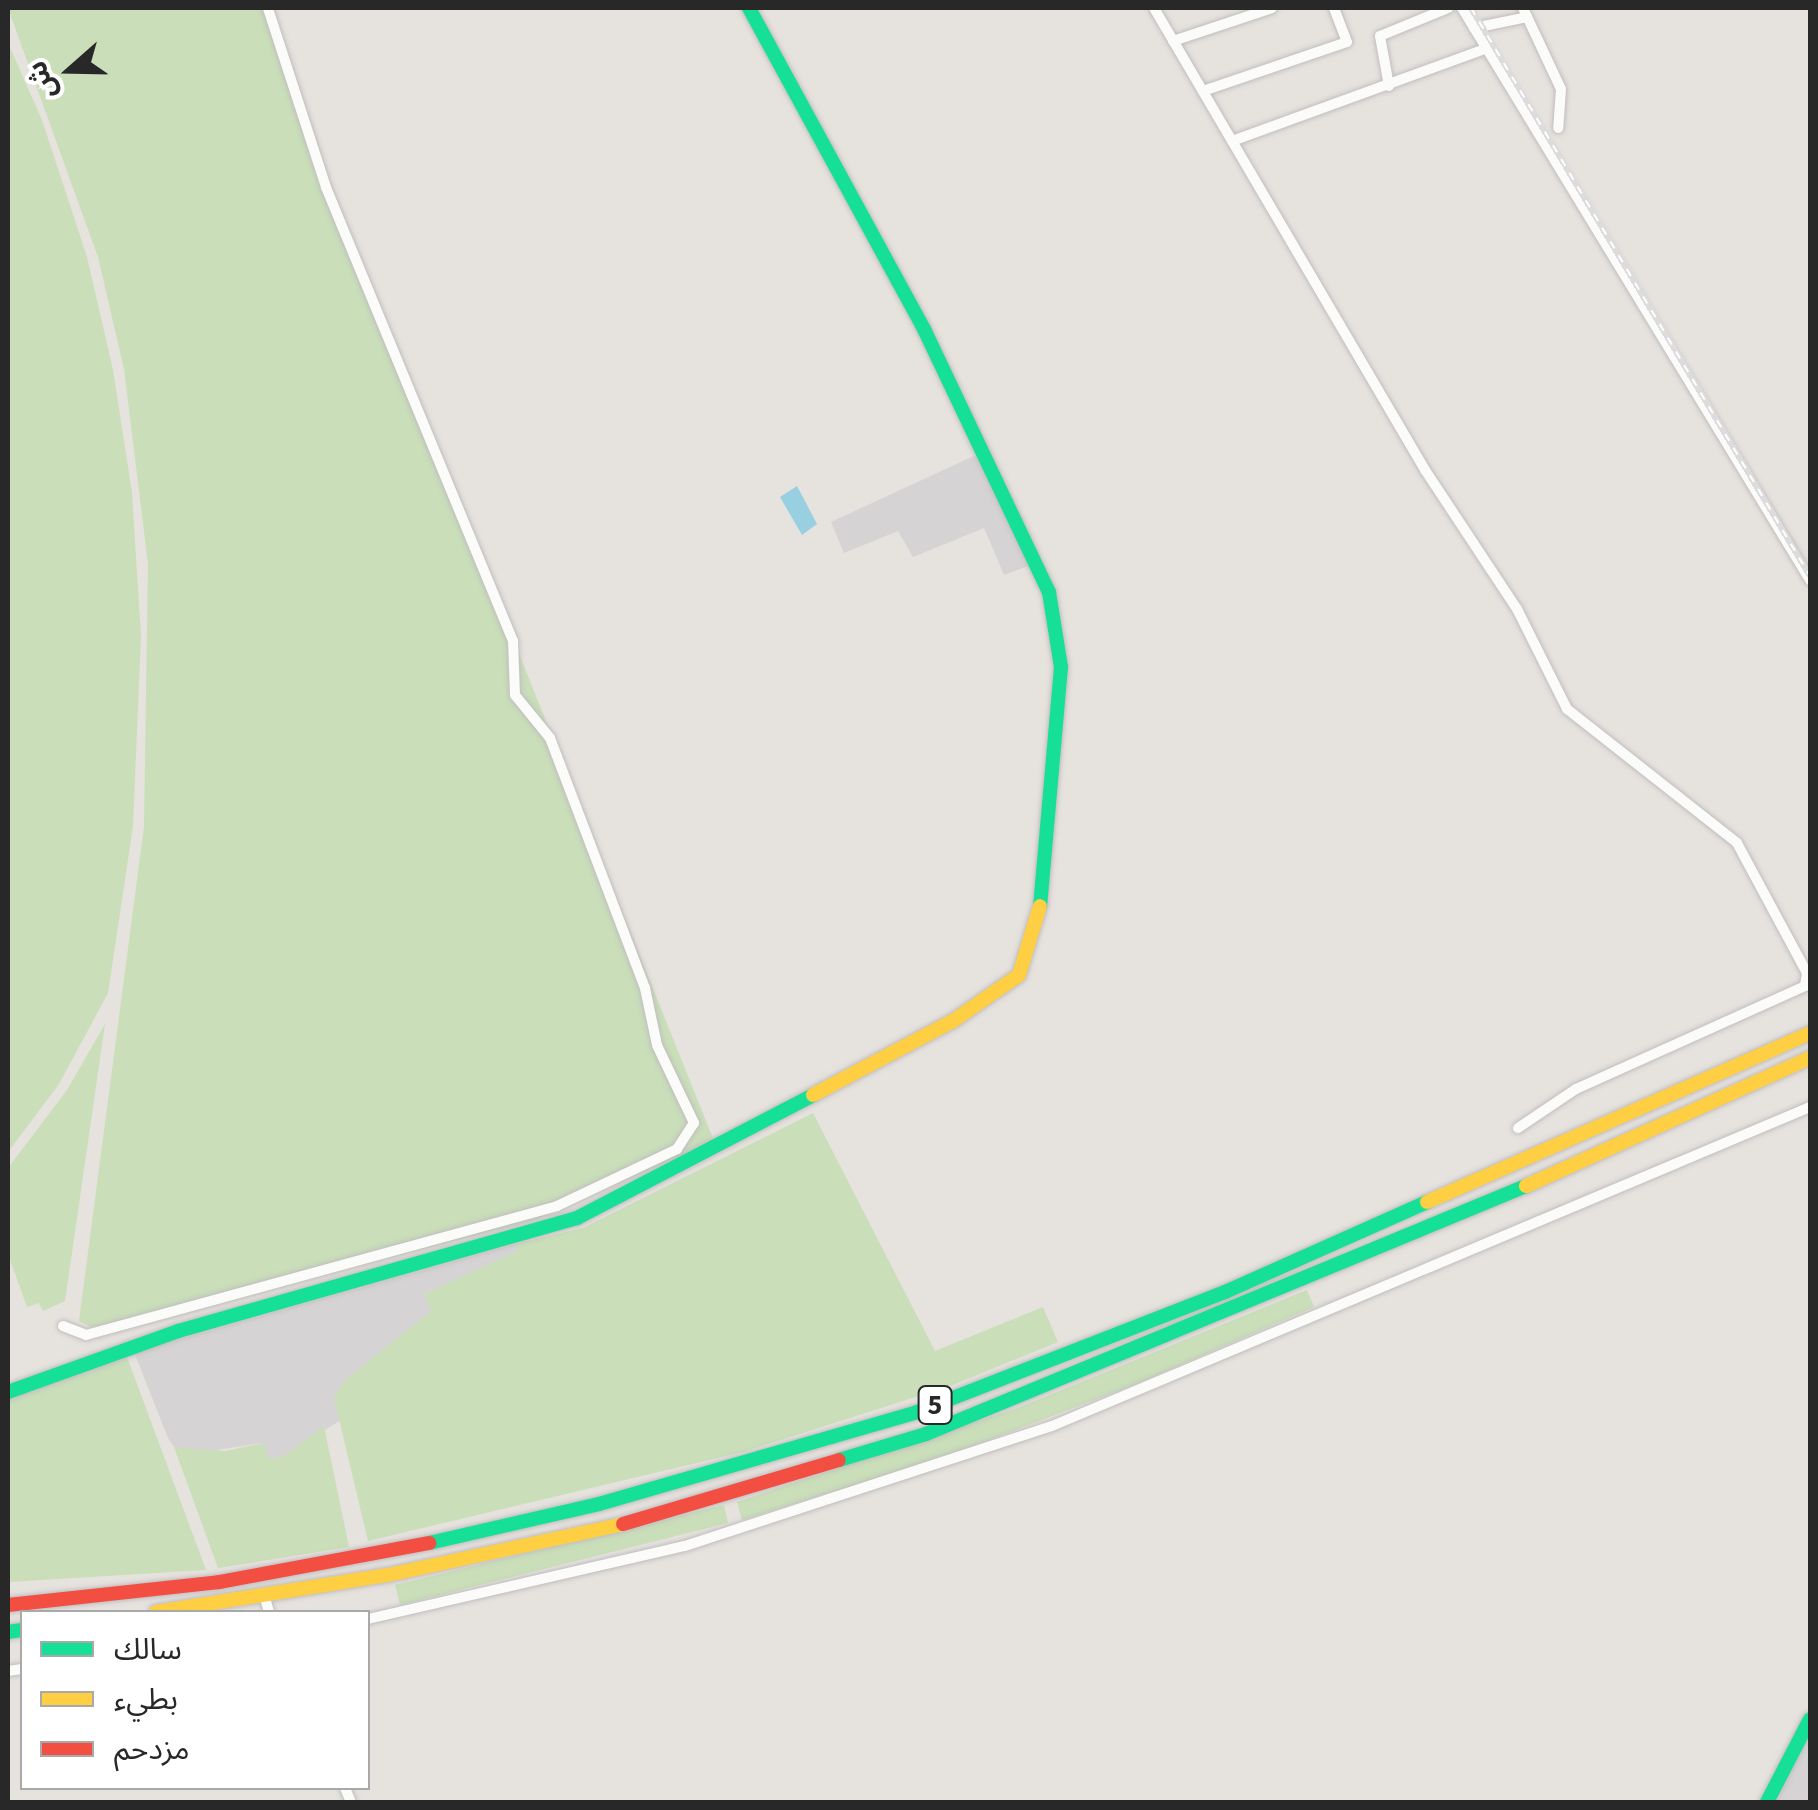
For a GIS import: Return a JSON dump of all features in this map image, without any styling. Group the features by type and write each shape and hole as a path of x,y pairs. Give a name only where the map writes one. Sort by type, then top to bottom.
{"main road":[{"path":"8,1392 178,1331 577,1218 953,1021 1019,975 1039,919 1059,729 1061,666 1049,592 924,329 749,8"},
{"name":"5","path":"8,1605 219,1582 382,1554 599,1504 917,1412 1225,1292 1810,1033"},
{"name":"5","path":"188,1610 267,1605 604,1529 926,1434 1421,1233 1810,1058"},
{"path":"1767,1802 1810,1718"}],"street":[{"path":"63,1326 86,1335 570,1202 677,1149 694,1123 656,1045 645,988 550,738 515,694 513,641 326,187 268,8"},
{"path":"1154,8 1425,470 1517,610 1566,709 1736,843 1807,973 1805,986 1576,1090 1518,1128"},
{"path":"1173,41 1272,8"},
{"path":"1202,90 1347,42 1334,8"},
{"path":"1388,86 1380,36 1448,8"},
{"path":"1462,8 1810,580"},
{"path":"1474,28 1525,12 1560,89 1558,128"},
{"path":"1232,141 1487,48"},
{"path":"370,1619 684,1546 1034,1432 1810,1107"}],"shaded area":[{"path":"976,455 1031,565 1004,575 984,528 913,557 898,531 844,553 831,522"},
{"path":"515,1244 518,1251 424,1294 432,1311 344,1381 334,1398 341,1420 284,1456 268,1459 262,1443 205,1452 174,1447 168,1438 134,1352"},
{"path":"1810,1732 1810,1802 1773,1802 1785,1777"}],"green space":[{"path":"8,8 273,8 331,184 714,1141 536,1220 251,1293 91,1327 79,1321 144,827 148,564 124,369 98,257"},
{"path":"8,43 42,120 87,257 113,370 132,493 141,636 133,826 108,993 59,1084 8,1152"},
{"path":"105,1024 65,1301 43,1311 39,1303 27,1307 8,1254 8,1168 67,1090"},
{"path":"813,1113 935,1351 1043,1307 1058,1342 950,1386 743,1452 368,1541 334,1398 344,1381 431,1311 424,1294 517,1251 515,1244 583,1228"},
{"path":"1307,1290 1314,1307 1139,1383 936,1460 742,1520 737,1502 1020,1407"},
{"path":"127,1357 206,1570 8,1582 8,1397"},
{"path":"324,1426 349,1547 218,1568 174,1447 225,1451 263,1443 269,1459 284,1456"},
{"path":"724,1505 728,1523 400,1605 395,1585"}],"water":[{"path":"797,486 817,524 802,535 780,497"}],"railway":[{"path":"1471,8 1810,576"}],"traffic: fast":[{"path":"749,8 924,329 1049,592 1061,667 1040,906"},
{"path":"8,1392 178,1331 577,1218 813,1095"},
{"path":"839,1460 926,1434 1526,1186"},
{"path":"429,1543 599,1504 917,1412 1225,1292 1427,1202"},
{"path":"8,1632 20,1630"},
{"path":"1767,1802 1810,1719"}],"traffic: slow":[{"path":"813,1095 953,1021 1019,975 1040,906"},
{"path":"1427,1202 1810,1033"},
{"path":"1526,1186 1810,1058"},
{"path":"169,1610 388,1575 623,1524"}],"traffic: jam":[{"path":"623,1524 839,1460"},
{"path":"8,1605 219,1582 429,1543"}]}
